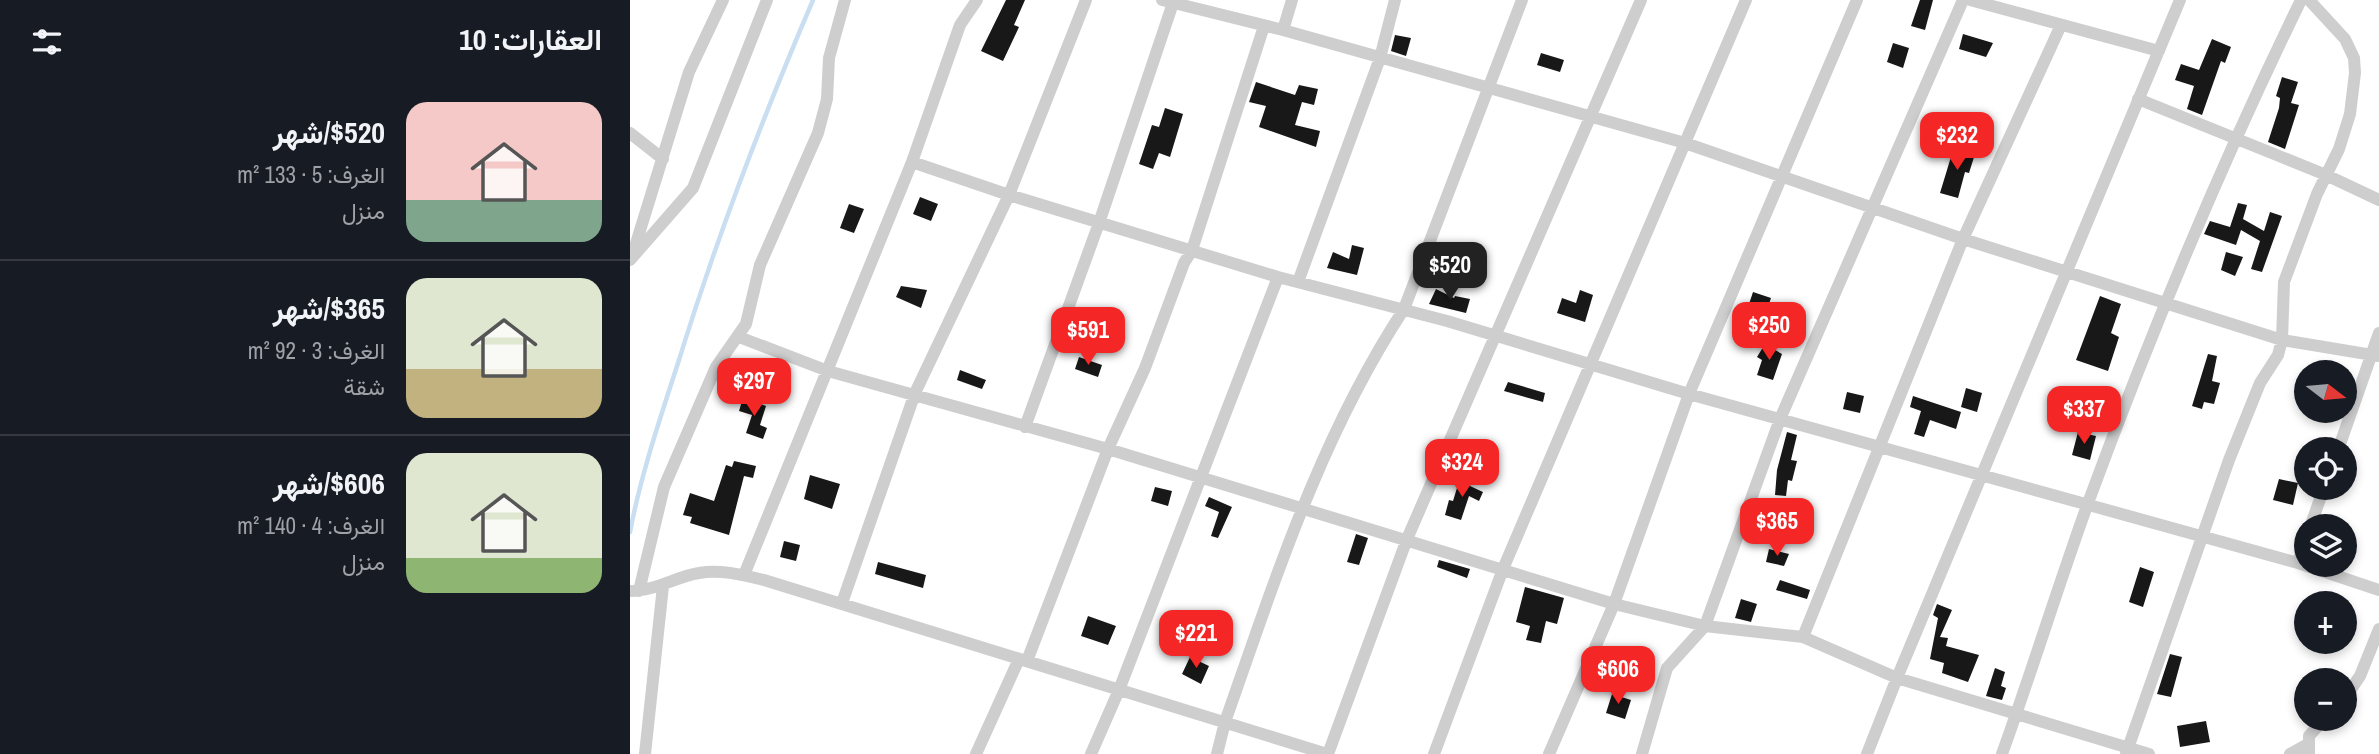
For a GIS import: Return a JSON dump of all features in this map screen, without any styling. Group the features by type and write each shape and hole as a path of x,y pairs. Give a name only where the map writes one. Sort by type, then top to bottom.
{"street":[{"path":"631,259 689,72 723,0"},
{"path":"631,259 694,188 767,0"},
{"path":"845,0 829,58 824,115 760,265 746,324 716,367 664,487 635,591 663,586 698,573 744,575 1327,754 1407,539 1641,0"},
{"path":"744,575 912,162 960,25 977,0"},
{"path":"842,603 915,393 1009,195 1086,0"},
{"path":"1283,30 1292,0"},
{"path":"1298,282 1380,58 1395,0"},
{"path":"1217,754 1225,722 1300,509 1374,354 1404,309 1522,0"},
{"path":"1434,754 1503,569 1746,0"},
{"path":"1549,754 1614,604 1689,394 1780,175 1857,0"},
{"path":"1642,754 1667,668 1705,626 1780,419 1963,0"},
{"path":"1970,0 2158,51"},
{"path":"1867,754 2066,269 2180,0"},
{"path":"2002,754 2088,503 2234,137 2301,0"},
{"path":"2126,751 2201,536 2252,402 2278,355 2282,340 2284,282 2339,149 2350,114 2354,58 2345,39 2309,0"},
{"path":"1025,426 1100,223 1175,2 1685,143 1963,239 2066,269 2282,340 2375,355"},
{"path":"1802,637 1963,239 2061,25"},
{"path":"976,754 1023,660 1108,449 1145,368 1184,263 1192,250 1264,26"},
{"path":"2138,99 2326,175 2379,200"},
{"path":"630,132 663,159"},
{"path":"912,162 1009,195 1279,277 1404,309 1689,394 2294,562"},
{"path":"1091,754 1119,690 1279,277"},
{"path":"2343,437 2375,355 2379,333"},
{"path":"739,337 828,371 915,393 1108,449 1614,604 1705,626 1802,637 1897,678 2126,751 2149,754"},
{"path":"2340,577 2379,590"},
{"path":"645,754 663,586"},
{"path":"2357,680 2379,629"},
{"path":"2290,754 2308,749 2312,731"}],"building":[{"path":"1006,0 1025,0 1014,25 1019,27 1003,61 981,51"},
{"path":"1920,0 1933,0 1925,30 1911,26"},
{"path":"1963,34 1993,43 1986,57 1959,49"},
{"path":"1395,35 1411,38 1406,56 1391,51"},
{"path":"2212,39 2231,47 2225,63 2221,61 2202,115 2187,109 2194,86 2175,80 2181,64 2199,70"},
{"path":"1893,43 1909,48 1903,68 1887,62"},
{"path":"1541,53 1564,60 1560,72 1537,65"},
{"path":"2282,77 2298,82 2291,103 2299,105 2285,149 2268,142 2279,108 2280,98 2276,96"},
{"path":"1256,82 1295,95 1299,85 1318,89 1314,105 1302,102 1295,125 1320,131 1316,147 1259,127 1266,106 1249,102"},
{"path":"1165,108 1183,114 1170,157 1159,153 1153,169 1139,164 1152,125 1159,127"},
{"path":"1954,147 1975,154 1969,173 1965,172 1958,198 1940,193"},
{"path":"920,197 938,204 931,221 913,214"},
{"path":"2238,203 2247,205 2243,219 2264,231 2270,212 2282,216 2262,272 2251,269 2260,241 2241,230 2236,245 2204,234 2210,221 2230,227"},
{"path":"849,204 864,209 854,233 840,228"},
{"path":"1352,245 1364,248 1357,275 1327,268 1333,252 1349,259"},
{"path":"2226,252 2243,257 2235,276 2221,270"},
{"path":"901,286 927,290 921,308 896,297"},
{"path":"1436,289 1454,298 1470,299 1466,313 1429,304"},
{"path":"1580,290 1593,295 1585,322 1557,313 1562,298 1576,303"},
{"path":"1753,292 1771,298 1766,313 1748,307"},
{"path":"2100,296 2121,304 2111,333 2119,337 2108,371 2076,360"},
{"path":"1765,344 1782,354 1773,380 1757,375 1762,360 1757,357"},
{"path":"2208,354 2217,356 2212,381 2220,383 2214,404 2204,402 2202,409 2192,406"},
{"path":"1079,357 1102,365 1098,377 1075,369"},
{"path":"960,370 986,380 982,389 957,380"},
{"path":"1508,382 1545,393 1543,402 1504,391"},
{"path":"1966,388 1982,393 1977,412 1961,407"},
{"path":"1847,392 1864,396 1860,413 1843,409"},
{"path":"1913,396 1961,412 1956,429 1930,420 1924,437 1914,434 1921,411 1910,407"},
{"path":"743,398 766,406 760,425 767,428 763,439 746,433 752,415 739,411"},
{"path":"1787,432 1797,435 1791,460 1797,461 1792,481 1788,480 1786,496 1775,495 1777,470"},
{"path":"2078,432 2096,436 2090,460 2072,455"},
{"path":"734,461 756,466 753,478 744,476 729,535 690,523 692,517 683,515 690,493 714,501 726,465 732,467"},
{"path":"810,475 840,484 832,509 804,499"},
{"path":"1460,478 1471,481 1470,486 1483,492 1479,501 1469,496 1461,520 1445,515 1449,500 1453,501"},
{"path":"2279,479 2294,482 2293,505 2273,500"},
{"path":"1155,487 1172,491 1168,506 1151,501"},
{"path":"1209,497 1232,507 1218,538 1211,536 1219,512 1205,506"},
{"path":"1356,534 1368,538 1359,565 1347,562"},
{"path":"784,541 800,545 796,561 780,557"},
{"path":"1769,549 1789,554 1784,566 1766,562"},
{"path":"1439,560 1470,569 1467,578 1437,567"},
{"path":"878,562 926,575 923,588 875,574"},
{"path":"2140,567 2154,572 2143,607 2129,602"},
{"path":"1780,580 1810,590 1807,599 1776,590"},
{"path":"1525,587 1564,598 1557,624 1546,621 1541,643 1526,640 1530,626 1516,622"},
{"path":"1741,599 1757,604 1751,622 1735,618"},
{"path":"1937,604 1952,610 1940,637 1948,638 1946,646 1979,655 1968,682 1942,673 1944,663 1930,659 1938,618 1933,615"},
{"path":"1088,616 1116,626 1108,645 1081,636"},
{"path":"2170,654 2182,657 2171,697 2157,694"},
{"path":"1190,657 1209,666 1201,684 1182,674"},
{"path":"1995,668 2005,672 2001,686 2006,688 2002,700 1986,696"},
{"path":"1612,694 1631,700 1625,719 1606,713"},
{"path":"2206,721 2210,742 2180,747 2177,726"}],"waterway":[{"path":"630,532 651,447 708,271 758,135 813,0"}]}
